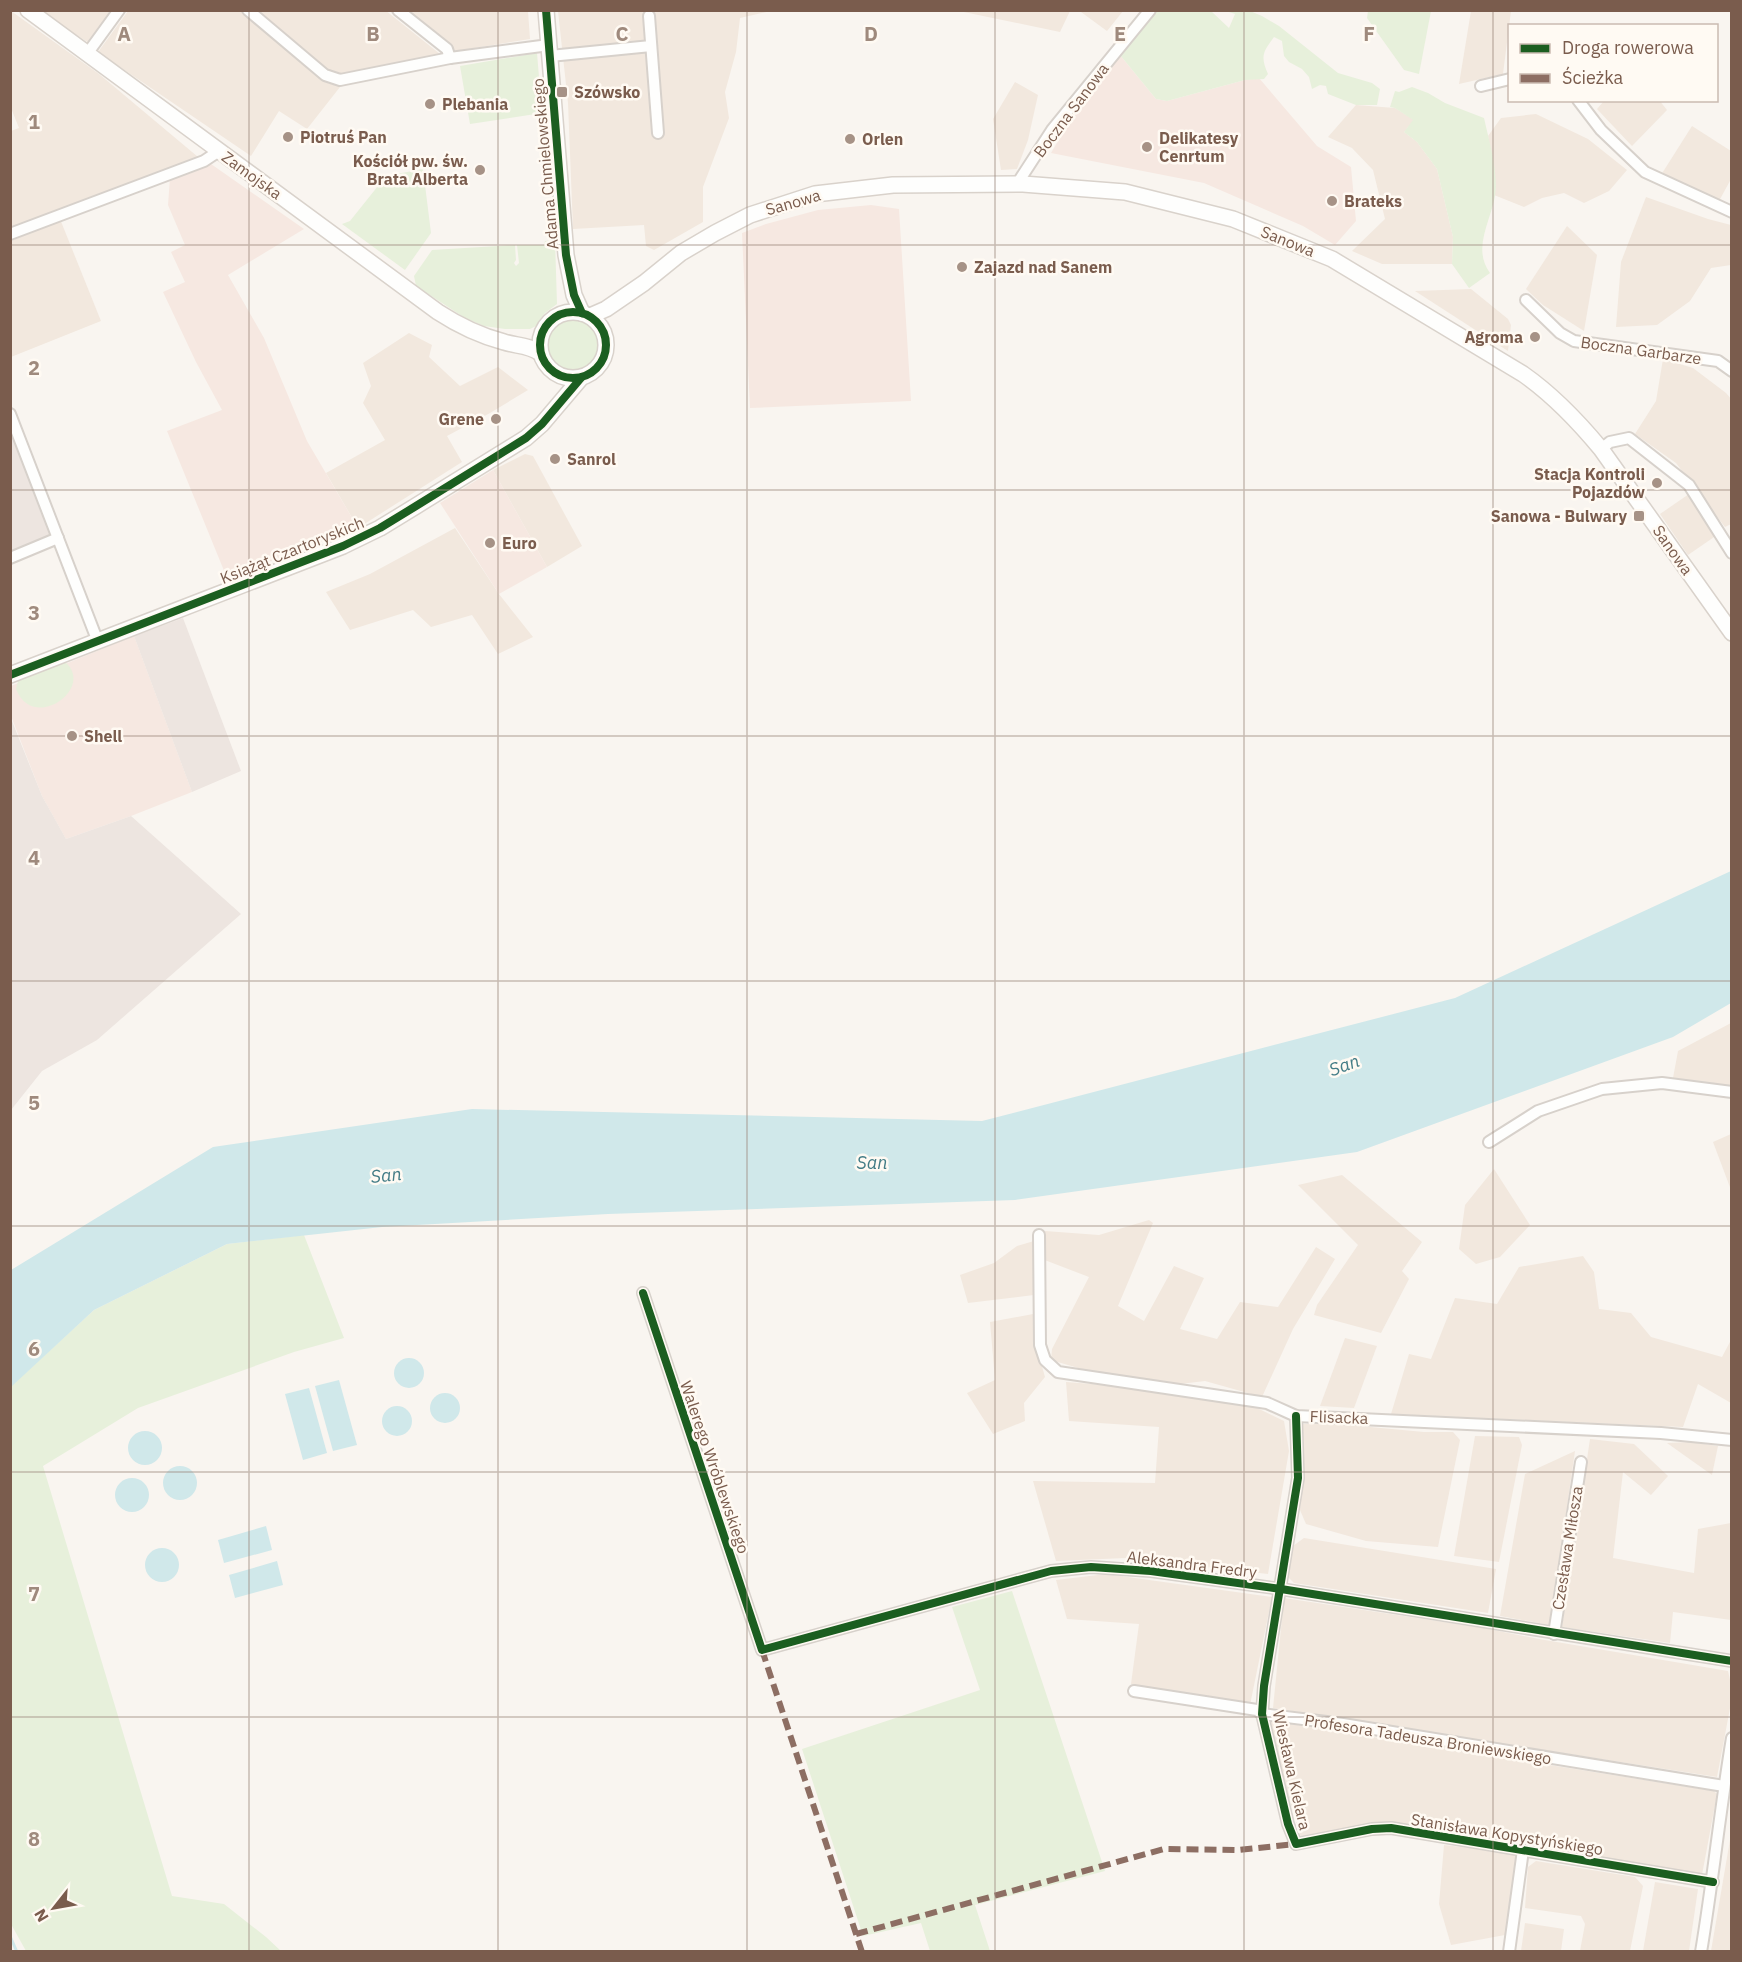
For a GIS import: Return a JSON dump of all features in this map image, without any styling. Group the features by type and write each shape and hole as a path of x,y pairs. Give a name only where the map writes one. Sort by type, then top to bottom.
{"main road":[{"name":"Zamojska","path":"28,10 438,312 479,333 503,342 526,346 540,353"},
{"name":"Adama Chmielowskiego","path":"546,10 566,255 574,295 586,315"},
{"name":"Sanowa","path":"644,283 681,253 750,214 815,194 893,185 1017,184 1125,192 1233,219 1332,259 1523,374 1560,403 1601,449 1731,633"},
{"name":"Adama Chmielowskiego","path":"558,315 562,308 566,255"},
{"path":"586,315 606,309 644,283"},
{"path":"553,373 568,378 581,378 591,373 604,358 606,327 644,283"},
{"path":"553,411 558,381 546,366 540,353 540,336 544,328 558,315 571,312 586,315 598,324 605,335"},
{"name":"Zamojska","path":"479,333 526,336 544,328"},
{"name":"Książąt Czartoryskich","path":"10,675 343,546 370,532 517,444 538,429 581,378"}],"street":[{"path":"87,54 119,10"},
{"path":"248,10 325,75 340,80 450,58 550,51"},
{"path":"398,10 447,49 450,58"},
{"name":"Boczna Sanowa","path":"1017,184 1052,130 1150,10"},
{"path":"649,16 658,133"},
{"name":"Adama Chmielowskiego","path":"550,51 651,46"},
{"path":"1481,86 1508,79"},
{"path":"1580,102 1601,130 1645,172 1731,212"},
{"path":"10,234 204,160 219,151"},
{"name":"Boczna Garbarze","path":"1526,300 1560,333 1574,341 1718,361 1731,371"},
{"path":"10,414 98,642"},
{"path":"1601,449 1610,442 1629,438 1689,485 1731,553"},
{"path":"10,558 58,538"},
{"path":"1489,1142 1538,1111 1602,1089 1662,1083 1731,1092"},
{"name":"Flisacka","path":"1039,1236 1040,1345 1045,1360 1058,1372 1267,1403 1296,1416 1661,1433 1731,1440"},
{"name":"Walerego Wróblewskiego","path":"643,1293 762,1650"},
{"name":"Wiesława Kielara","path":"1296,1416 1298,1478 1264,1686 1262,1714 1288,1824 1296,1844"},
{"name":"Czesława Miłosza","path":"1554,1634 1581,1462"},
{"name":"Aleksandra Fredry","path":"762,1650 1051,1571 1121,1568 1281,1589 1731,1661"},
{"name":"Profesora Tadeusza Broniewskiego","path":"1134,1691 1257,1710 1262,1714 1342,1724 1724,1786"},
{"path":"1701,1952 1713,1882 1731,1738"},
{"name":"Stanisława Kopystyńskiego","path":"1296,1844 1372,1829 1391,1828 1713,1882"},
{"path":"1509,1952 1523,1850"}],"shaded area":[{"path":"385,10 440,54 340,87 307,129 279,111 251,156 98,52 128,11"},
{"path":"1082,10 1123,11 1107,31 1081,12"},
{"path":"11,11 99,74 198,157 11,227 11,131 19,128 11,108"},
{"path":"40,11 113,11 89,43"},
{"path":"406,11 528,11 530,39 456,51"},
{"path":"558,11 771,11 740,18 736,52 725,92 729,118 703,187 703,222 654,250 646,246 644,225 573,229 568,103"},
{"path":"959,11 1070,11 1060,32"},
{"path":"1471,11 1511,11 1503,74 1459,84"},
{"path":"1120,55 1156,99 1167,101 1259,78 1317,146 1351,167 1356,221 1335,245 1303,226 1204,183 1051,153 1070,121"},
{"path":"1015,82 1038,95 1028,140 1017,169 1001,170 993,119"},
{"path":"1603,102 1661,102 1667,110 1632,146 1597,109"},
{"path":"1356,105 1395,108 1414,120 1404,132 1417,142 1437,169 1453,237 1452,264 1382,264 1352,251 1385,219 1373,170 1352,148 1328,137"},
{"path":"1536,114 1588,139 1627,170 1609,191 1584,203 1564,193 1542,198 1524,207 1494,195 1496,187 1488,136 1501,118"},
{"path":"1692,126 1731,151 1731,179 1719,201 1661,175"},
{"path":"211,164 304,229 228,275 264,338 307,441 358,528 227,578 167,431 222,410 163,292 185,282 171,252 185,245 168,205 170,178"},
{"path":"1646,197 1731,225 1731,265 1711,268 1690,301 1657,325 1616,327 1621,262"},
{"path":"871,205 899,209 911,401 750,408 742,233 818,210"},
{"path":"60,219 101,321 11,357 11,241"},
{"path":"1567,226 1597,255 1584,331 1543,305 1526,289"},
{"path":"1471,289 1508,319 1511,325 1508,351 1415,291"},
{"path":"409,333 432,345 429,357 460,386 498,367 528,390 447,436 462,462 358,528 326,473 385,440 363,403 371,386 363,363"},
{"path":"1663,359 1693,368 1732,400 1731,524 1725,527 1676,463 1635,434 1656,401"},
{"path":"10,430 51,537 10,553"},
{"path":"525,454 533,456 582,546 547,567 493,470"},
{"path":"493,470 547,567 499,594 440,503"},
{"path":"1689,494 1717,535 1688,555 1660,514"},
{"path":"455,528 499,594 533,637 498,654 472,615 431,627 413,610 350,630 326,592 370,574"},
{"path":"183,618 241,771 192,792 134,636"},
{"path":"134,636 192,792 66,839 42,796 11,716 11,686"},
{"path":"10,716 42,796 66,839 131,816 241,914 97,1040 42,1071 11,1110"},
{"path":"1731,1023 1731,1088 1721,1084 1673,1078 1678,1051"},
{"path":"1731,1134 1731,1190 1713,1142"},
{"path":"1494,1169 1530,1225 1500,1257 1476,1264 1459,1249 1465,1205"},
{"path":"1342,1175 1422,1242 1402,1271 1409,1279 1381,1333 1314,1315 1317,1305 1358,1245 1298,1185"},
{"path":"1149,1220 1153,1223 1118,1306 1144,1321 1174,1266 1204,1278 1180,1329 1217,1339 1240,1302 1278,1307 1316,1247 1335,1259 1293,1329 1262,1397 1205,1381 1172,1385 1085,1370 1051,1360 1052,1349 1089,1277 1042,1259 1045,1231 1099,1235"},
{"path":"1034,1241 1037,1287 1034,1295 968,1303 960,1275 994,1263 1017,1246"},
{"path":"1583,1256 1594,1272 1599,1309 1631,1313 1651,1337 1722,1357 1731,1340 1731,1403 1698,1384 1683,1427 1391,1414 1409,1354 1431,1359 1455,1298 1497,1304 1519,1267"},
{"path":"1033,1314 1037,1349 1045,1377 1024,1403 1025,1421 993,1434 967,1393 995,1380 990,1322"},
{"path":"1345,1338 1377,1346 1354,1408 1320,1406"},
{"path":"1066,1382 1105,1385 1253,1406 1284,1421 1289,1451 1268,1574 1126,1558 1056,1561 1033,1481 1155,1483 1159,1427 1069,1421"},
{"path":"1303,1424 1338,1424 1424,1432 1453,1432 1460,1440 1438,1547 1366,1541 1306,1524 1300,1510"},
{"path":"1475,1436 1519,1437 1522,1445 1499,1562 1454,1556"},
{"path":"1590,1439 1634,1444 1668,1476 1651,1495 1623,1472 1613,1558 1694,1573 1698,1529 1731,1523 1731,1620 1673,1612 1670,1643 1562,1627"},
{"path":"1690,1442 1718,1446 1712,1475 1667,1443"},
{"path":"1575,1451 1550,1625 1500,1616 1525,1474"},
{"path":"1304,1538 1496,1569 1488,1613 1294,1583 1288,1577 1293,1546"},
{"path":"1106,1574 1272,1597 1250,1705 1131,1684 1139,1624 1067,1619 1056,1580"},
{"path":"1284,1598 1483,1628 1728,1671 1732,1688 1731,1703 1717,1777 1273,1708"},
{"path":"1266,1720 1714,1791 1717,1794 1702,1875 1380,1823 1301,1838"},
{"path":"1731,1834 1731,1951 1711,1951"},
{"path":"1444,1845 1512,1853 1517,1858 1505,1935 1451,1945 1439,1904"},
{"path":"1536,1861 1635,1877 1643,1886 1630,1951 1580,1951 1585,1924 1581,1916 1525,1908 1528,1867"},
{"path":"1655,1882 1698,1889 1689,1951 1643,1951"},
{"path":"1525,1923 1564,1929 1561,1951 1521,1951"}],"green space":[{"path":"1156,11 1211,11 1229,28 1235,14 1226,11 1250,11 1262,16 1279,26 1338,73 1372,83 1380,89 1377,105 1356,105 1328,94 1326,86 1320,85 1312,89 1309,77 1302,69 1289,62 1284,56 1282,41 1274,37 1263,58 1268,74 1264,79 1245,80 1167,101 1156,99 1120,55"},
{"path":"1368,11 1431,11 1419,74 1404,70 1367,18"},
{"path":"537,53 542,113 470,124 460,66"},
{"path":"1412,87 1484,118 1496,179 1495,198 1485,231 1482,252 1484,263 1490,273 1469,288 1452,264 1453,237 1437,169 1417,142 1404,132 1413,120 1390,107 1395,91 1399,92"},
{"path":"423,169 431,233 405,270 342,224 350,221 386,176"},
{"path":"555,240 557,304 545,313 536,326 530,329 484,326 465,318 416,286 414,276 432,250 515,245 516,260 514,263 516,266 519,263 517,245 544,245 545,241"},
{"path":"573,317 583,319 592,325 598,334 600,344 598,354 592,363 583,369 573,371 563,369 554,363 548,354 546,344 548,334 554,325 563,319"},
{"path":"65,662 72,672 73,683 68,694 59,702 47,707 35,707 24,702 16,689 18,681"},
{"path":"304,1235 344,1338 294,1352 138,1408 43,1466 172,1896 224,1904 281,1951 26,1951 11,1924 10,1387 94,1310 227,1244"},
{"path":"1012,1591 1105,1871 975,1905 990,1951 930,1951 921,1923 863,1936 802,1749 980,1690 952,1607"}],"water":[{"name":"San","path":"1731,871 1731,1003 1673,1037 1357,1152 1015,1200 608,1214 382,1227 227,1244 94,1310 11,1387 11,1270 213,1147 472,1109 982,1121 1455,998"},
{"path":"409,1358 420,1362 424,1373 420,1384 409,1388 398,1384 394,1373 398,1362"},
{"path":"339,1380 357,1445 333,1451 315,1386"},
{"path":"309,1388 327,1453 303,1460 285,1394"},
{"path":"445,1393 456,1397 460,1408 456,1419 445,1423 434,1419 430,1408 434,1397"},
{"path":"397,1406 408,1410 412,1421 408,1432 397,1436 386,1432 382,1421 386,1410"},
{"path":"145,1431 157,1436 162,1448 157,1460 145,1465 133,1460 128,1448 133,1436"},
{"path":"180,1466 192,1471 197,1483 192,1495 180,1500 168,1495 163,1483 168,1471"},
{"path":"132,1478 144,1483 149,1495 144,1507 132,1512 120,1507 115,1495 120,1483"},
{"path":"266,1526 272,1550 224,1563 218,1540"},
{"path":"162,1548 174,1553 179,1565 174,1577 162,1582 150,1577 145,1565 150,1553"},
{"path":"277,1561 283,1585 235,1598 229,1575"}],"waterway":[{"path":"10,1936 17,1952"}],"marked path":[{"path":"762,1650 862,1952"},
{"path":"856,1934 1164,1849 1239,1850 1296,1844"}],"cycle path":[{"path":"546,10 566,255 574,295 582,313"},
{"path":"566,312 580,312 592,317 601,326 606,345 604,358 597,369 580,378 566,378 554,373 545,364 540,352 540,338 545,326 554,317 566,312"},
{"path":"10,675 343,546 380,528 526,438 542,424 581,378"},
{"path":"643,1293 762,1650 1051,1571 1091,1567 1151,1571 1281,1589 1732,1661"},
{"path":"1296,1416 1298,1478 1264,1686 1262,1714 1288,1824 1296,1844 1372,1829 1391,1828 1713,1882"}],"place":[{"name":"Szówsko","path":"562,92"},
{"name":"Plebania","path":"430,104"},
{"name":"Piotruś Pan","path":"288,137"},
{"name":"Orlen","path":"850,139"},
{"name":"Delikatesy Cenrtum","path":"1147,147"},
{"name":"Kościół pw. św. Brata Alberta","path":"480,170"},
{"name":"Brateks","path":"1332,201"},
{"name":"Zajazd nad Sanem","path":"962,267"},
{"name":"Agroma","path":"1535,337"},
{"name":"Grene","path":"496,419"},
{"name":"Sanrol","path":"555,459"},
{"name":"Stacja Kontroli Pojazdów","path":"1657,483"},
{"name":"Sanowa - Bulwary","path":"1639,516"},
{"name":"Euro","path":"490,543"},
{"name":"Shell","path":"72,736"}]}
